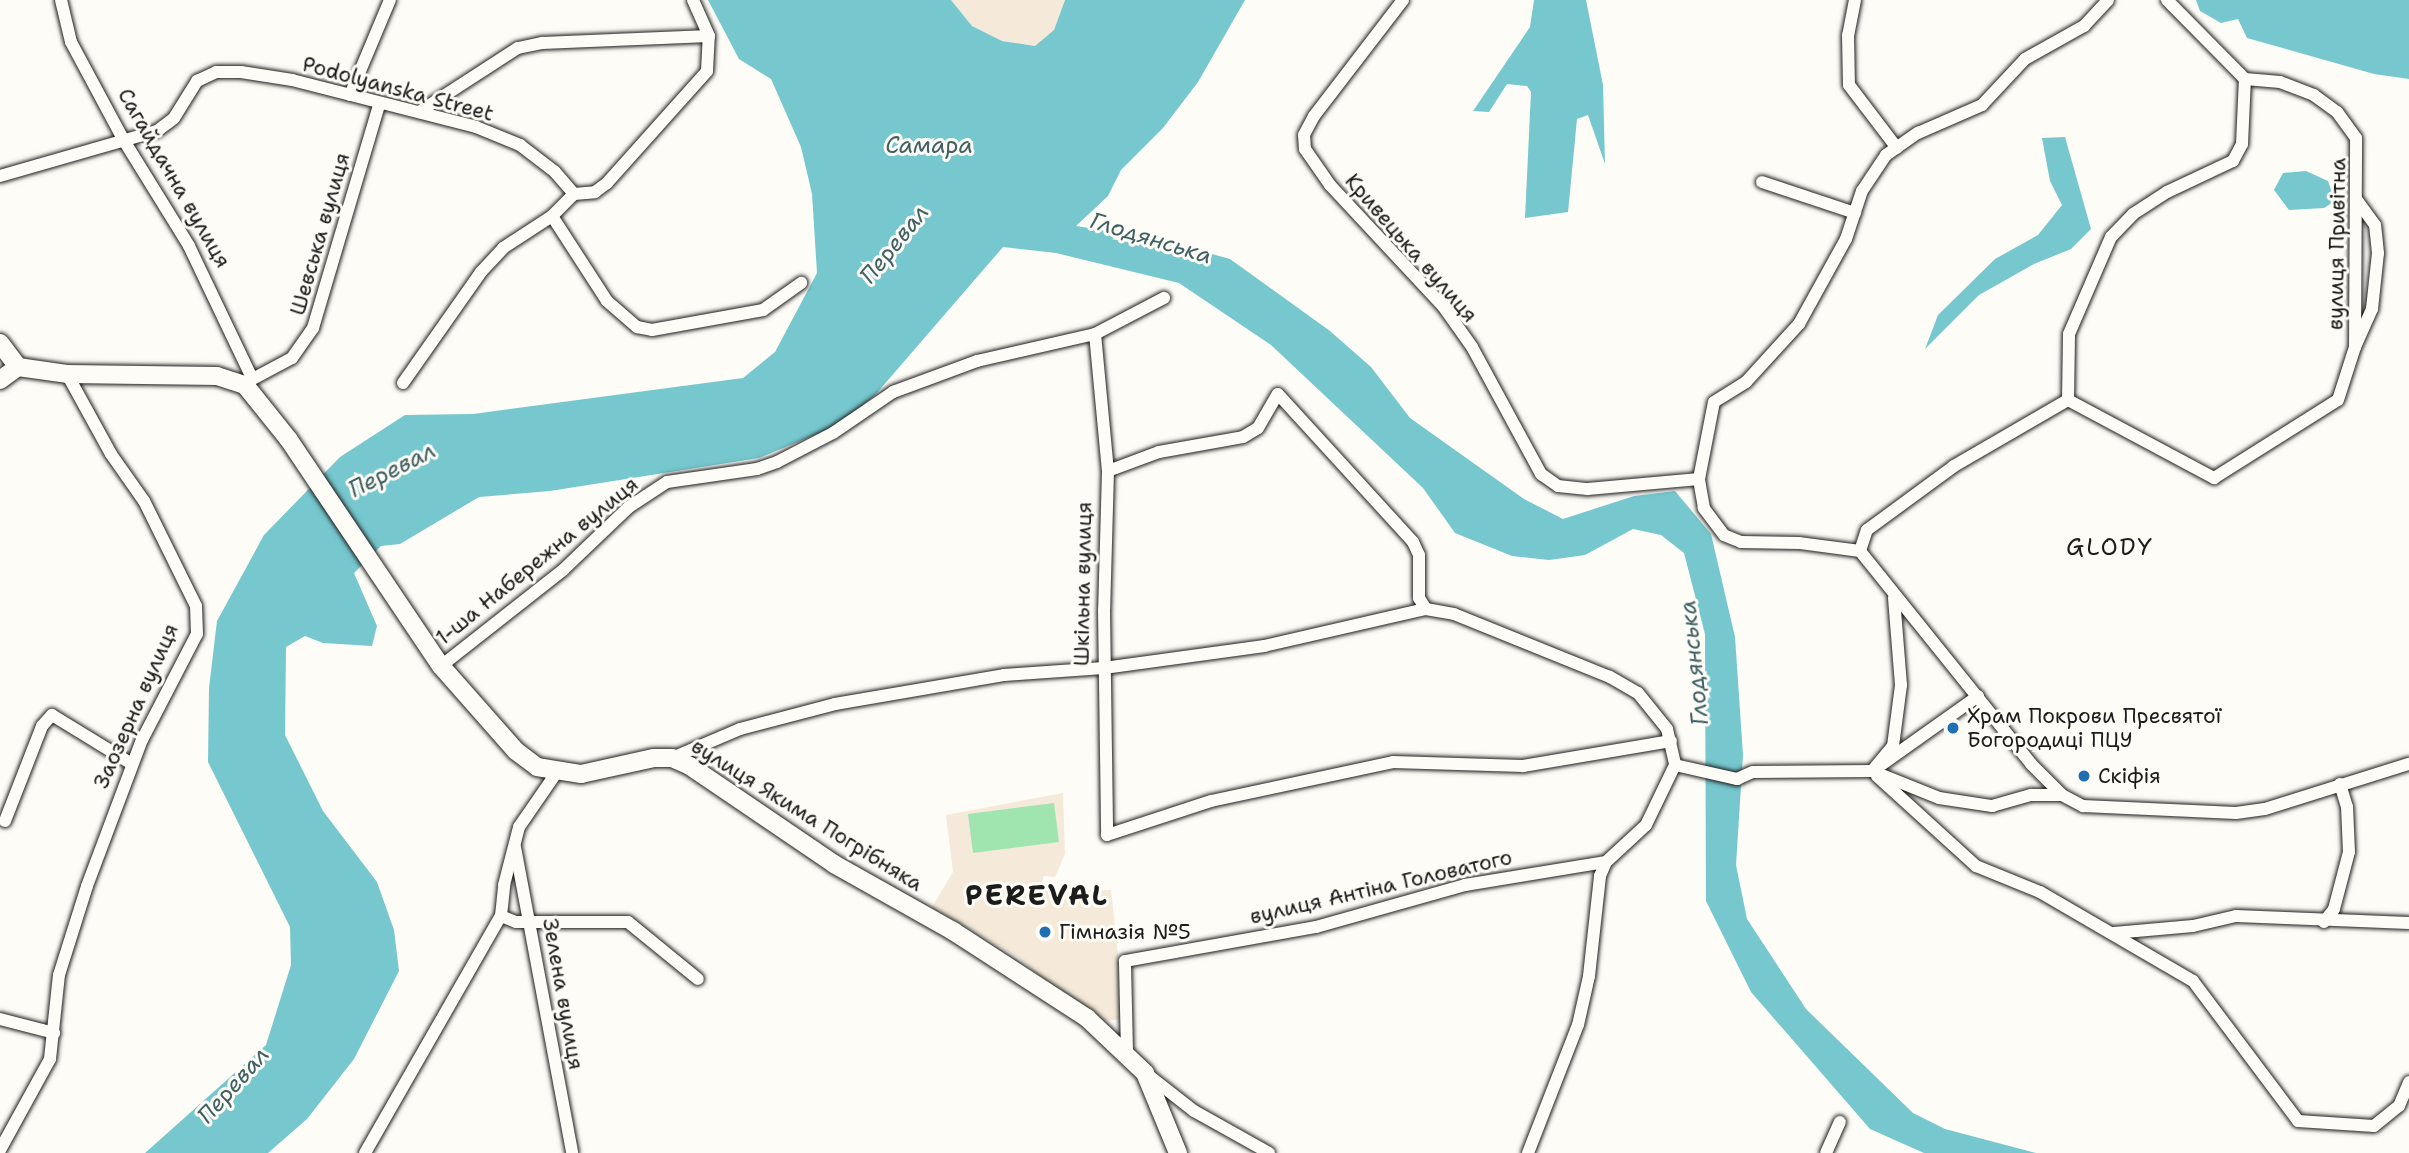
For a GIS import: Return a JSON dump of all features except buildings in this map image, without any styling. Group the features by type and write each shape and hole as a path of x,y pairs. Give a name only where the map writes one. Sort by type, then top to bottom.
{"street":[{"name":"Сагайдачна вулиця","path":"61,0 71,42 123,139 189,246 248,382 393,600 441,666 516,751 537,766 557,772"},
{"path":"350,95 390,0"},
{"path":"403,383 481,272 503,248 552,216 574,194 595,192 650,140 707,71 709,36 693,0"},
{"name":"Кривецька вулиця","path":"1403,0 1314,116 1304,135 1305,149 1330,185 1443,306 1472,347 1541,474 1558,486 1588,489 1699,479"},
{"path":"1855,0 1848,35 1849,85 1897,148"},
{"path":"2108,0 2084,26 2025,59 1982,105 1918,133 1886,155 1874,173 1854,214 1846,239 1800,324 1746,382 1714,402 1699,479 1704,508 1724,535 1741,542 1799,542 1860,551 1894,598 2063,795 2083,806 2236,813 2265,809 2409,764"},
{"path":"1860,551 1867,530 1954,466 2068,400 2069,334 2111,237 2133,214 2167,192 2233,161 2242,144 2245,79 2167,0"},
{"path":"422,110 518,48 542,43 709,36"},
{"name":"Podolyanska Street","path":"0,176 157,131 174,118 197,82 216,72 292,80 379,105 422,110 520,145 555,172 574,194"},
{"name":"вулиця Привітна","path":"2068,400 2214,478 2338,400 2355,347 2357,138 2337,112 2314,95 2280,82 2245,79"},
{"name":"Шевська вулиця","path":"248,382 292,358 313,328 379,105"},
{"path":"1762,182 1854,214"},
{"path":"2355,347 2372,309 2378,253 2375,225 2357,200"},
{"path":"552,216 607,301 637,327 652,330 764,310 801,284"},
{"name":"1-ша Набережна вулиця","path":"441,666 563,570 629,507 667,482 757,469 833,433 892,392 977,361 1095,334 1164,298"},
{"name":"Шкільна вулиця","path":"1095,334 1108,471 1104,668 1108,706 1107,835 1211,801 1393,762 1523,766 1671,741"},
{"path":"0,343 18,367"},
{"path":"0,380 18,367 67,374 217,376 248,382"},
{"name":"Заозерна вулиця","path":"0,1150 50,1059 59,975 132,764 197,634 196,606 144,501 67,374"},
{"path":"1108,471 1159,452 1243,437 1258,428 1278,394 1413,542 1419,555 1419,598 1426,608"},
{"path":"1872,771 1893,746 1898,709 1902,653 1894,598"},
{"path":"365,1153 501,916 514,843 537,796 557,772 601,772 672,758 740,729 835,704 1004,675 1104,668 1264,646 1426,608 1454,614 1610,677 1638,694 1656,712 1671,741 1675,765 1646,825 1606,862 1578,1025 1528,1153"},
{"path":"1872,771 1978,696"},
{"path":"5,821 43,726 52,715 132,764"},
{"name":"вулиця Якима Погрібняка","path":"672,758 834,864 953,931 1087,1018 1128,1052"},
{"path":"1675,765 1737,779 1753,772 1872,771 1939,798 1992,806 2031,795 2063,795"},
{"path":"1872,771 1917,817 1976,866 2040,892 2193,981 2298,1121 2374,1126 2399,1106 2409,1082"},
{"path":"2324,922 2334,909 2349,852 2347,807 2340,784"},
{"name":"Зелена вулиця","path":"514,843 531,919 572,1153"},
{"name":"вулиця Антіна Головатого","path":"1128,1052 1125,961 1316,927 1465,885 1606,862"},
{"path":"501,916 516,922 531,919 628,922 698,979"},
{"path":"2114,933 2193,926 2236,916 2324,922 2409,923"},
{"path":"0,1018 54,1033"},
{"path":"1128,1052 1145,1073 1195,1111 1269,1153"},
{"path":"1145,1073 1178,1153"},
{"path":"1826,1153 1840,1122"}],"shaded area":[{"path":"951,0 1065,0 1054,30 1035,46 1002,41 972,26"},
{"name":"Гімназія №5","path":"1063,793 1065,854 1055,877 1044,876 1040,890 1111,890 1125,1019 1100,1021 1082,1011 1017,957 932,907 953,872 946,815"}],"green space":[{"path":"1054,803 1059,842 973,853 968,814"}],"water":[{"name":"Самара","path":"708,0 951,0 972,26 1002,41 1035,46 1054,30 1065,0 1245,0 1198,82 1163,128 1121,170 1108,196 1076,226 1154,238 1230,259 1330,331 1371,367 1410,418 1524,499 1563,519 1634,496 1675,491 1711,534 1735,637 1743,755 1736,865 1747,919 1806,1009 1913,1113 1945,1129 2036,1153 1924,1153 1870,1129 1751,992 1706,901 1705,634 1684,553 1661,535 1633,529 1585,555 1549,560 1512,556 1455,533 1423,488 1271,345 1179,283 1056,253 1003,247 876,394 841,424 759,458 550,491 479,497 400,544 381,546 354,573 377,626 372,646 323,643 305,636 286,647 285,735 323,811 377,882 394,930 399,971 354,1059 307,1119 268,1153 145,1153 266,1045 291,965 290,927 208,762 209,688 217,621 264,535 340,457 405,415 473,414 743,378 775,352 817,273 812,194 801,147 771,79 739,59"},
{"path":"1534,0 1586,0 1603,85 1605,164 1588,115 1577,119 1568,212 1525,218 1531,92 1527,86 1507,84 1489,112 1473,111 1530,27"},
{"path":"2196,0 2409,0 2409,79 2374,74 2247,38 2238,19 2221,23 2200,11"},
{"path":"2065,137 2091,229 2071,249 2034,264 1979,295 1925,349 1938,315 1995,259 2038,235 2062,205 2050,181 2042,138"},
{"path":"2306,171 2328,181 2335,201 2324,208 2289,210 2274,190 2283,173"}],"place":[{"name":"Храм Покрови Пресвятої Богородиці ПЦУ","path":"1953,728"},
{"name":"Скіфія","path":"2084,776"},
{"name":"Гімназія №5","path":"1045,932"}],"district":[{"name":"GLODY","path":"2110,548"},
{"name":"PEREVAL","path":"1037,895"}],"water label":[{"name":"Глодянська","path":"1151,238"},
{"name":"Перевал","path":"894,244"},
{"name":"Перевал","path":"392,470"},
{"name":"Глодянська","path":"1694,663"},
{"name":"Перевал","path":"233,1085"}]}
